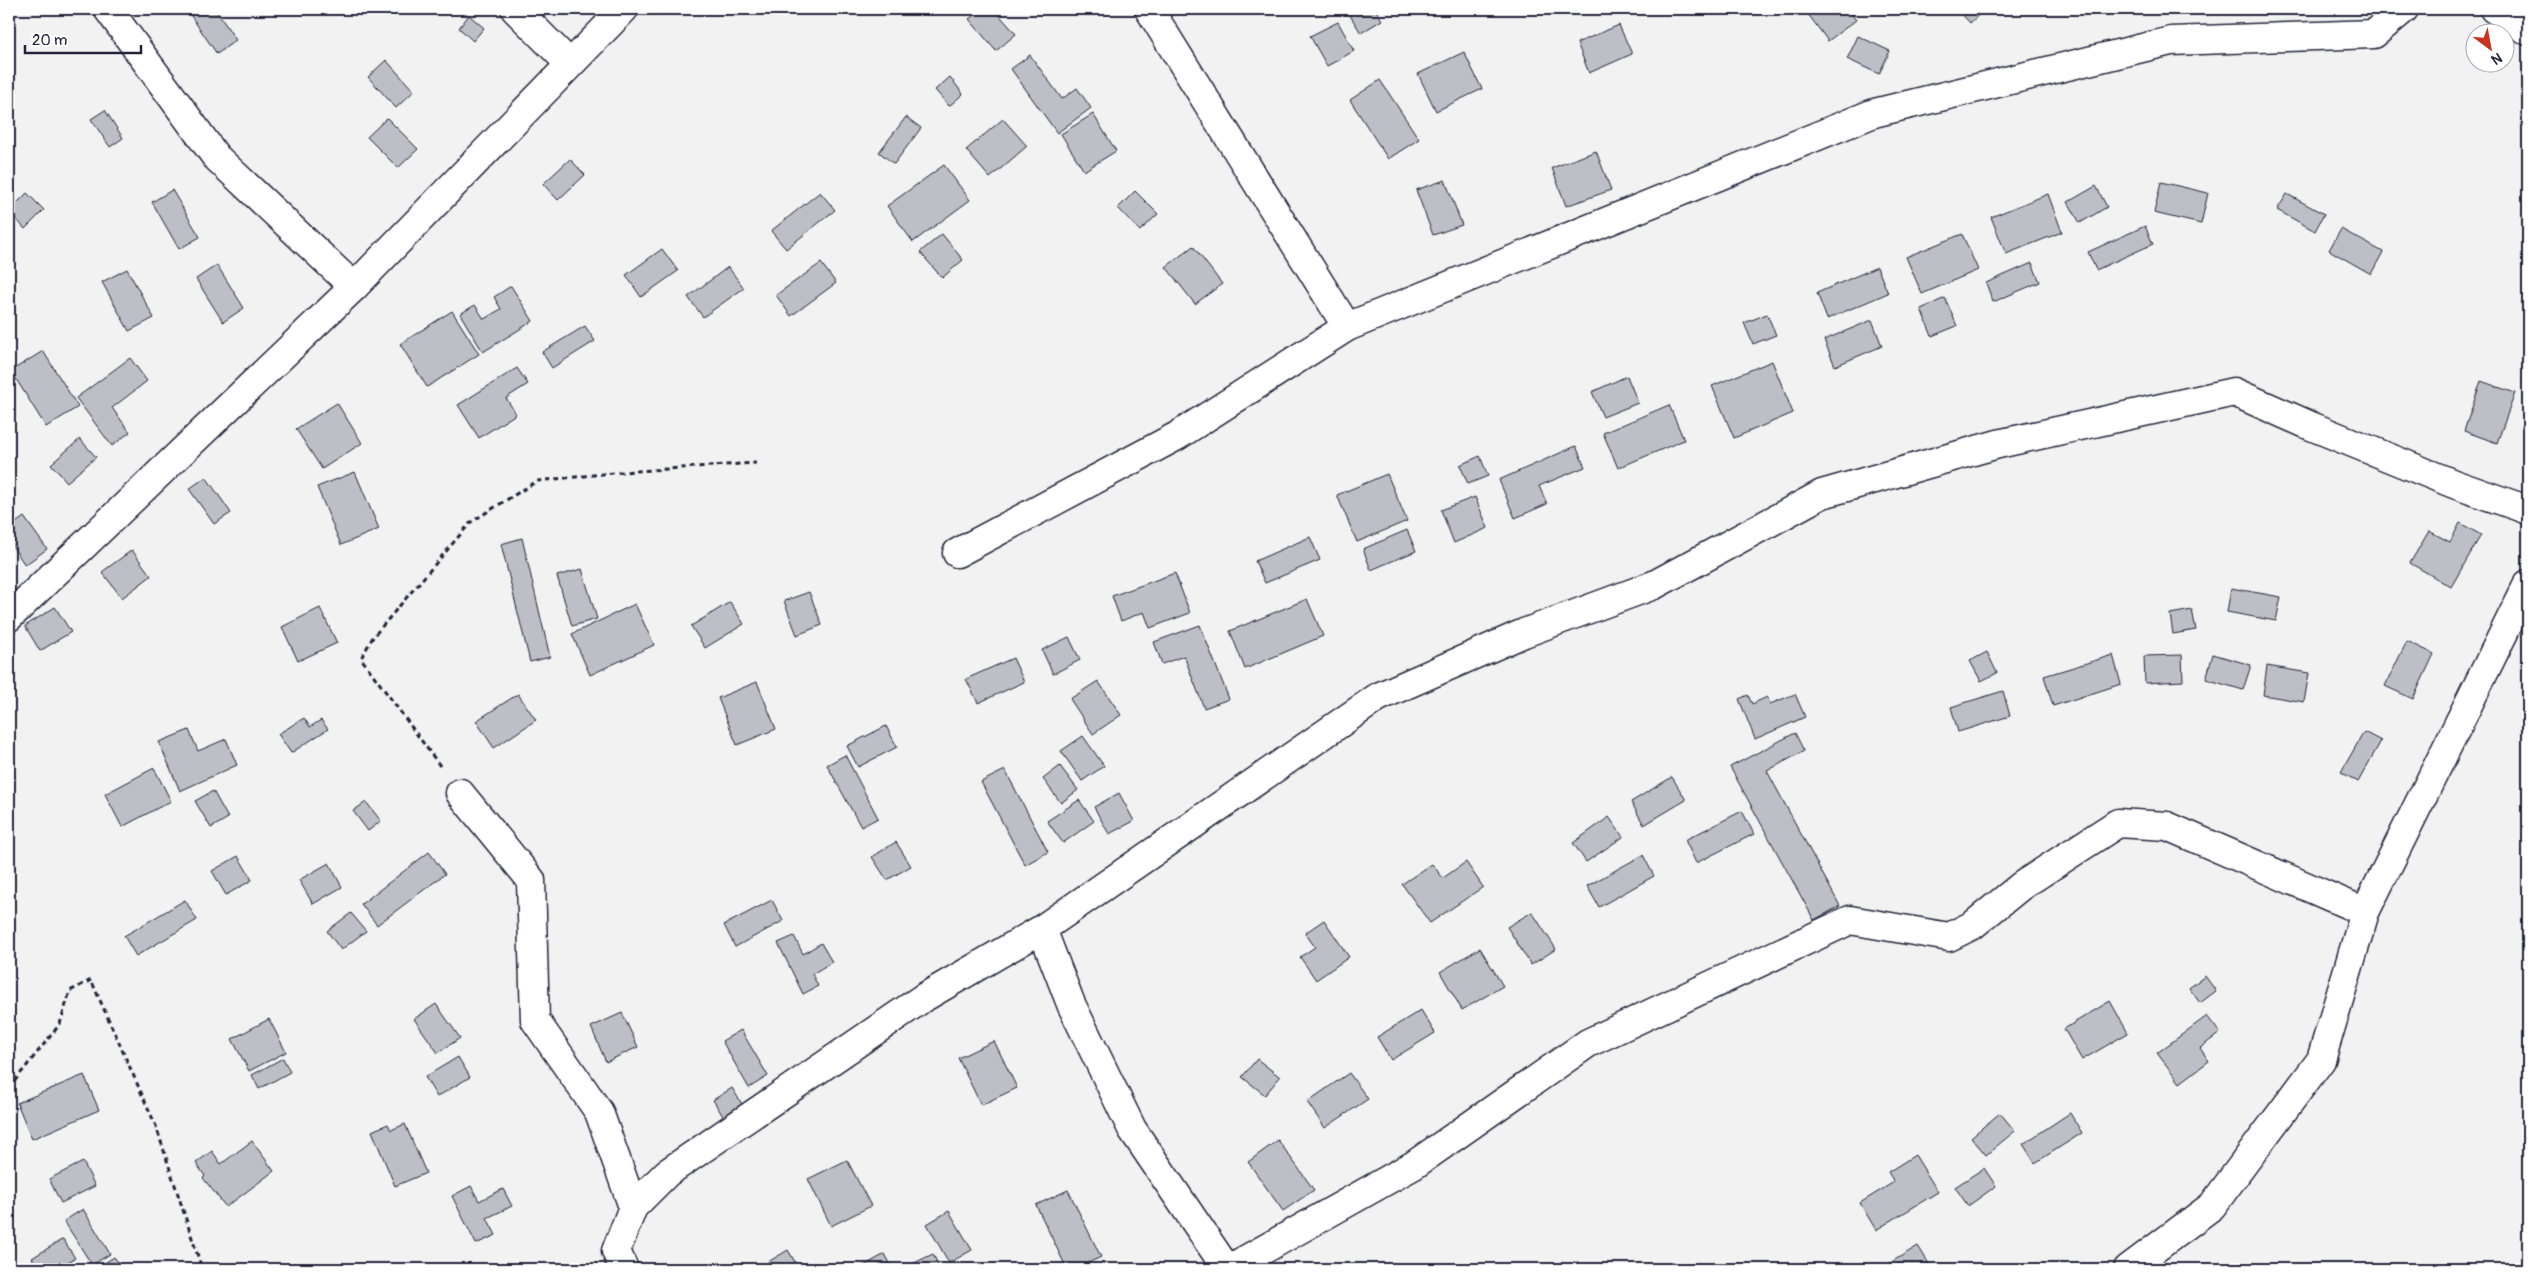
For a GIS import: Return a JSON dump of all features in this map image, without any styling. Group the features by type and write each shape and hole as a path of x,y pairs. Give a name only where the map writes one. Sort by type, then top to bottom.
{"street":[{"path":"108,9 216,157 354,287"},
{"path":"515,9 569,63"},
{"path":"9,617 354,287 569,63 624,9"},
{"path":"1149,9 1347,327"},
{"path":"957,553 1177,436 1347,327 1874,113 2172,41 2374,34 2404,9"},
{"path":"2494,9 2528,31"},
{"path":"624,1269 616,1251 633,1207 667,1173 923,998 1042,929 1378,697 1524,633 1654,585 1822,494 1998,444 2234,392 2311,426 2454,484 2528,510"},
{"path":"2128,1269 2212,1206 2321,1060 2364,912 2528,584"},
{"path":"460,794 531,880 535,1020 599,1112 633,1207"},
{"path":"1042,929 1071,1004 1132,1129 1228,1269 1414,1165 1588,1043 1850,920 1949,938 1973,925 2021,886 2118,823 2167,826 2364,912"}],"path":[{"path":"460,794 361,658 374,637 471,522 536,481 622,472 756,463"},
{"path":"9,1088 60,1024 70,991 91,980 156,1126 202,1269"}],"building":[{"path":"202,9 215,9 236,40 217,54 191,16"},
{"path":"981,9 994,9 1016,34 996,51 969,19"},
{"path":"1346,9 1375,9 1382,20 1361,33"},
{"path":"1848,9 1856,20 1828,41 1805,10"},
{"path":"1957,9 1985,9 1970,23"},
{"path":"469,15 484,28 473,41 459,28"},
{"path":"1338,22 1354,51 1327,66 1310,36"},
{"path":"1619,25 1632,54 1589,73 1577,43"},
{"path":"1858,36 1890,51 1879,74 1847,59"},
{"path":"1464,52 1482,89 1436,111 1418,74"},
{"path":"1030,55 1062,99 1077,88 1091,108 1057,133 1011,69"},
{"path":"386,60 414,91 396,108 368,77"},
{"path":"950,77 963,94 949,106 935,90"},
{"path":"1380,80 1419,139 1388,159 1350,100"},
{"path":"105,110 123,138 110,147 91,119"},
{"path":"1093,114 1116,151 1084,171 1061,134"},
{"path":"906,117 921,128 894,164 879,152"},
{"path":"387,118 418,149 398,168 367,137"},
{"path":"1003,119 1027,146 990,178 966,150"},
{"path":"1596,151 1611,190 1566,206 1552,168"},
{"path":"570,159 585,175 558,200 543,184"},
{"path":"944,165 970,200 913,242 887,206"},
{"path":"1445,180 1462,225 1433,235 1416,190"},
{"path":"2161,182 2208,193 2201,224 2154,213"},
{"path":"2096,186 2107,207 2080,223 2068,202"},
{"path":"172,190 200,237 179,249 152,202"},
{"path":"1135,191 1158,214 1140,231 1118,208"},
{"path":"820,192 835,210 786,249 771,231"},
{"path":"27,193 44,210 25,229 9,211"},
{"path":"2048,194 2062,232 2006,254 1991,217"},
{"path":"2287,194 2324,214 2315,231 2277,210"},
{"path":"2145,226 2153,244 2096,270 2088,252"},
{"path":"2341,229 2383,252 2371,274 2329,250"},
{"path":"942,234 963,260 942,278 920,252"},
{"path":"1962,234 1978,270 1922,294 1906,257"},
{"path":"1193,246 1222,284 1195,304 1166,267"},
{"path":"662,249 678,271 641,297 626,275"},
{"path":"821,263 836,283 791,316 776,295"},
{"path":"2032,263 2040,282 1993,302 1986,283"},
{"path":"217,265 244,308 223,322 196,279"},
{"path":"728,267 744,288 703,317 688,297"},
{"path":"1877,267 1888,293 1827,319 1817,293"},
{"path":"127,269 154,318 129,331 102,282"},
{"path":"511,286 533,321 483,352 460,314 475,305 484,319 501,309 494,297"},
{"path":"1945,298 1957,326 1932,336 1921,309"},
{"path":"452,311 479,354 427,387 400,344"},
{"path":"1767,314 1776,335 1753,344 1744,323"},
{"path":"1872,320 1882,346 1835,366 1824,340"},
{"path":"585,326 595,341 552,368 542,352"},
{"path":"43,351 78,407 46,427 11,371"},
{"path":"130,358 147,381 112,408 130,432 112,446 76,398"},
{"path":"1772,361 1793,413 1734,438 1712,386"},
{"path":"517,368 528,384 506,398 516,414 479,438 458,405"},
{"path":"1627,376 1638,403 1603,417 1592,392"},
{"path":"2481,381 2515,393 2497,443 2464,431"},
{"path":"337,403 362,443 322,469 296,429"},
{"path":"1669,405 1684,440 1618,468 1603,433"},
{"path":"80,439 96,457 67,482 51,464"},
{"path":"1576,446 1585,467 1539,486 1547,504 1515,518 1499,480"},
{"path":"1480,456 1488,476 1468,484 1460,465"},
{"path":"355,472 379,529 341,545 317,487"},
{"path":"1387,474 1407,521 1357,542 1337,495"},
{"path":"206,477 231,513 214,524 189,489"},
{"path":"1475,497 1488,528 1454,543 1441,510"},
{"path":"24,517 47,549 25,565 9,541 9,528"},
{"path":"2460,523 2481,535 2451,587 2410,563 2429,531 2450,542"},
{"path":"1407,530 1416,551 1371,570 1363,549"},
{"path":"1310,537 1320,560 1265,583 1255,561"},
{"path":"522,538 550,657 530,662 501,544"},
{"path":"132,550 151,576 122,598 102,572"},
{"path":"582,569 597,619 572,626 557,576"},
{"path":"1175,573 1190,613 1150,628 1144,612 1121,621 1112,596"},
{"path":"2231,588 2281,597 2276,621 2227,612"},
{"path":"809,592 822,625 797,635 784,601"},
{"path":"1307,599 1323,636 1245,669 1230,631"},
{"path":"730,602 744,624 705,648 691,626"},
{"path":"635,604 654,645 590,675 572,634"},
{"path":"55,607 71,632 40,651 25,626"},
{"path":"320,608 337,643 298,661 282,627"},
{"path":"2192,610 2196,630 2173,634 2170,614"},
{"path":"1200,625 1229,699 1204,708 1184,656 1162,664 1154,642"},
{"path":"1069,637 1080,660 1053,674 1042,650"},
{"path":"2407,641 2434,654 2413,699 2385,686"},
{"path":"1987,652 1997,673 1981,681 1970,661"},
{"path":"2213,654 2251,665 2243,690 2206,679"},
{"path":"2113,655 2121,684 2053,706 2044,676"},
{"path":"2182,655 2183,681 2145,683 2144,656"},
{"path":"1013,658 1024,682 978,703 966,679"},
{"path":"2267,666 2309,673 2304,702 2263,695"},
{"path":"1098,681 1121,715 1093,734 1070,699"},
{"path":"757,682 776,729 737,745 718,698"},
{"path":"2003,691 2010,716 1958,732 1951,707"},
{"path":"518,694 536,720 494,748 476,721"},
{"path":"1795,694 1805,717 1755,739 1739,699 1748,695 1752,704 1767,697 1770,704"},
{"path":"304,718 310,727 321,720 328,729 291,753 278,734"},
{"path":"886,726 897,747 858,767 847,746"},
{"path":"189,730 198,751 226,739 237,765 180,791 159,742"},
{"path":"2364,732 2381,741 2358,782 2341,772"},
{"path":"1795,733 1804,751 1767,771 1840,906 1814,920 1730,767"},
{"path":"1083,736 1104,766 1082,781 1061,751"},
{"path":"845,755 878,818 861,827 827,765"},
{"path":"1060,766 1078,790 1061,803 1043,779"},
{"path":"154,768 171,801 122,827 105,794"},
{"path":"1005,770 1048,852 1025,865 981,782"},
{"path":"1672,777 1686,800 1644,825 1631,802"},
{"path":"213,791 228,818 211,828 195,801"},
{"path":"1119,793 1134,821 1109,834 1094,807"},
{"path":"1079,800 1094,821 1063,843 1047,821"},
{"path":"366,802 381,821 368,831 353,811"},
{"path":"1742,811 1754,834 1696,863 1685,840"},
{"path":"1609,817 1623,837 1586,862 1573,843"},
{"path":"896,842 911,866 887,880 872,857"},
{"path":"429,852 445,874 377,925 361,904"},
{"path":"1643,855 1654,876 1599,907 1587,886"},
{"path":"238,856 252,880 226,895 212,871"},
{"path":"1466,862 1483,887 1430,923 1402,884 1432,864 1443,878"},
{"path":"329,863 342,887 313,904 299,880"},
{"path":"185,900 197,920 136,956 124,936"},
{"path":"772,900 783,921 735,947 724,925"},
{"path":"1532,912 1556,949 1531,965 1507,927"},
{"path":"351,913 366,931 341,950 327,931"},
{"path":"1324,920 1349,957 1316,980 1300,957 1315,947 1305,933"},
{"path":"794,936 803,954 821,943 832,962 812,974 818,986 803,994 778,943"},
{"path":"1480,948 1503,986 1462,1010 1440,972"},
{"path":"2205,976 2216,991 2200,1003 2189,988"},
{"path":"2110,1001 2128,1033 2082,1060 2064,1029"},
{"path":"436,1004 460,1038 438,1053 414,1019"},
{"path":"1421,1010 1435,1033 1391,1060 1377,1037"},
{"path":"622,1013 638,1047 606,1062 591,1027"},
{"path":"2207,1016 2220,1033 2200,1048 2209,1061 2180,1083 2157,1053"},
{"path":"269,1019 286,1052 249,1071 232,1039"},
{"path":"741,1030 768,1076 749,1088 722,1041"},
{"path":"994,1041 1017,1088 981,1105 958,1058"},
{"path":"458,1057 470,1077 437,1097 425,1077"},
{"path":"283,1058 290,1072 259,1089 252,1075"},
{"path":"1257,1059 1280,1077 1265,1095 1242,1077"},
{"path":"1349,1073 1368,1099 1325,1128 1307,1102"},
{"path":"84,1075 99,1110 32,1139 17,1103"},
{"path":"732,1088 745,1109 726,1121 713,1100"},
{"path":"2000,1113 2015,1131 1986,1155 1971,1137"},
{"path":"2070,1113 2082,1133 2035,1163 2023,1144"},
{"path":"388,1124 391,1130 405,1124 426,1173 395,1186 372,1131"},
{"path":"1278,1140 1314,1190 1283,1211 1248,1162"},
{"path":"252,1141 274,1171 226,1207 203,1178 205,1176 196,1163 212,1151 221,1164"},
{"path":"1915,1155 1938,1192 1876,1230 1860,1203 1894,1182 1888,1172"},
{"path":"847,1160 871,1206 831,1226 808,1179"},
{"path":"83,1162 95,1186 61,1203 49,1179"},
{"path":"1984,1168 1996,1186 1968,1206 1955,1187"},
{"path":"471,1186 479,1201 503,1189 512,1206 487,1218 496,1235 476,1244 452,1196"},
{"path":"1068,1190 1101,1257 1075,1269 1067,1269 1036,1205"},
{"path":"83,1209 110,1254 92,1265 64,1221"},
{"path":"949,1211 972,1250 949,1263 927,1224"},
{"path":"63,1239 75,1258 56,1269 39,1269 32,1258"},
{"path":"1918,1246 1931,1267 1927,1269 1884,1269 1883,1267"},
{"path":"788,1250 799,1269 765,1269 763,1265"},
{"path":"885,1254 893,1269 858,1269"},
{"path":"933,1254 940,1269 909,1269 908,1266"},
{"path":"114,1257 123,1269 107,1269 103,1264"}]}
